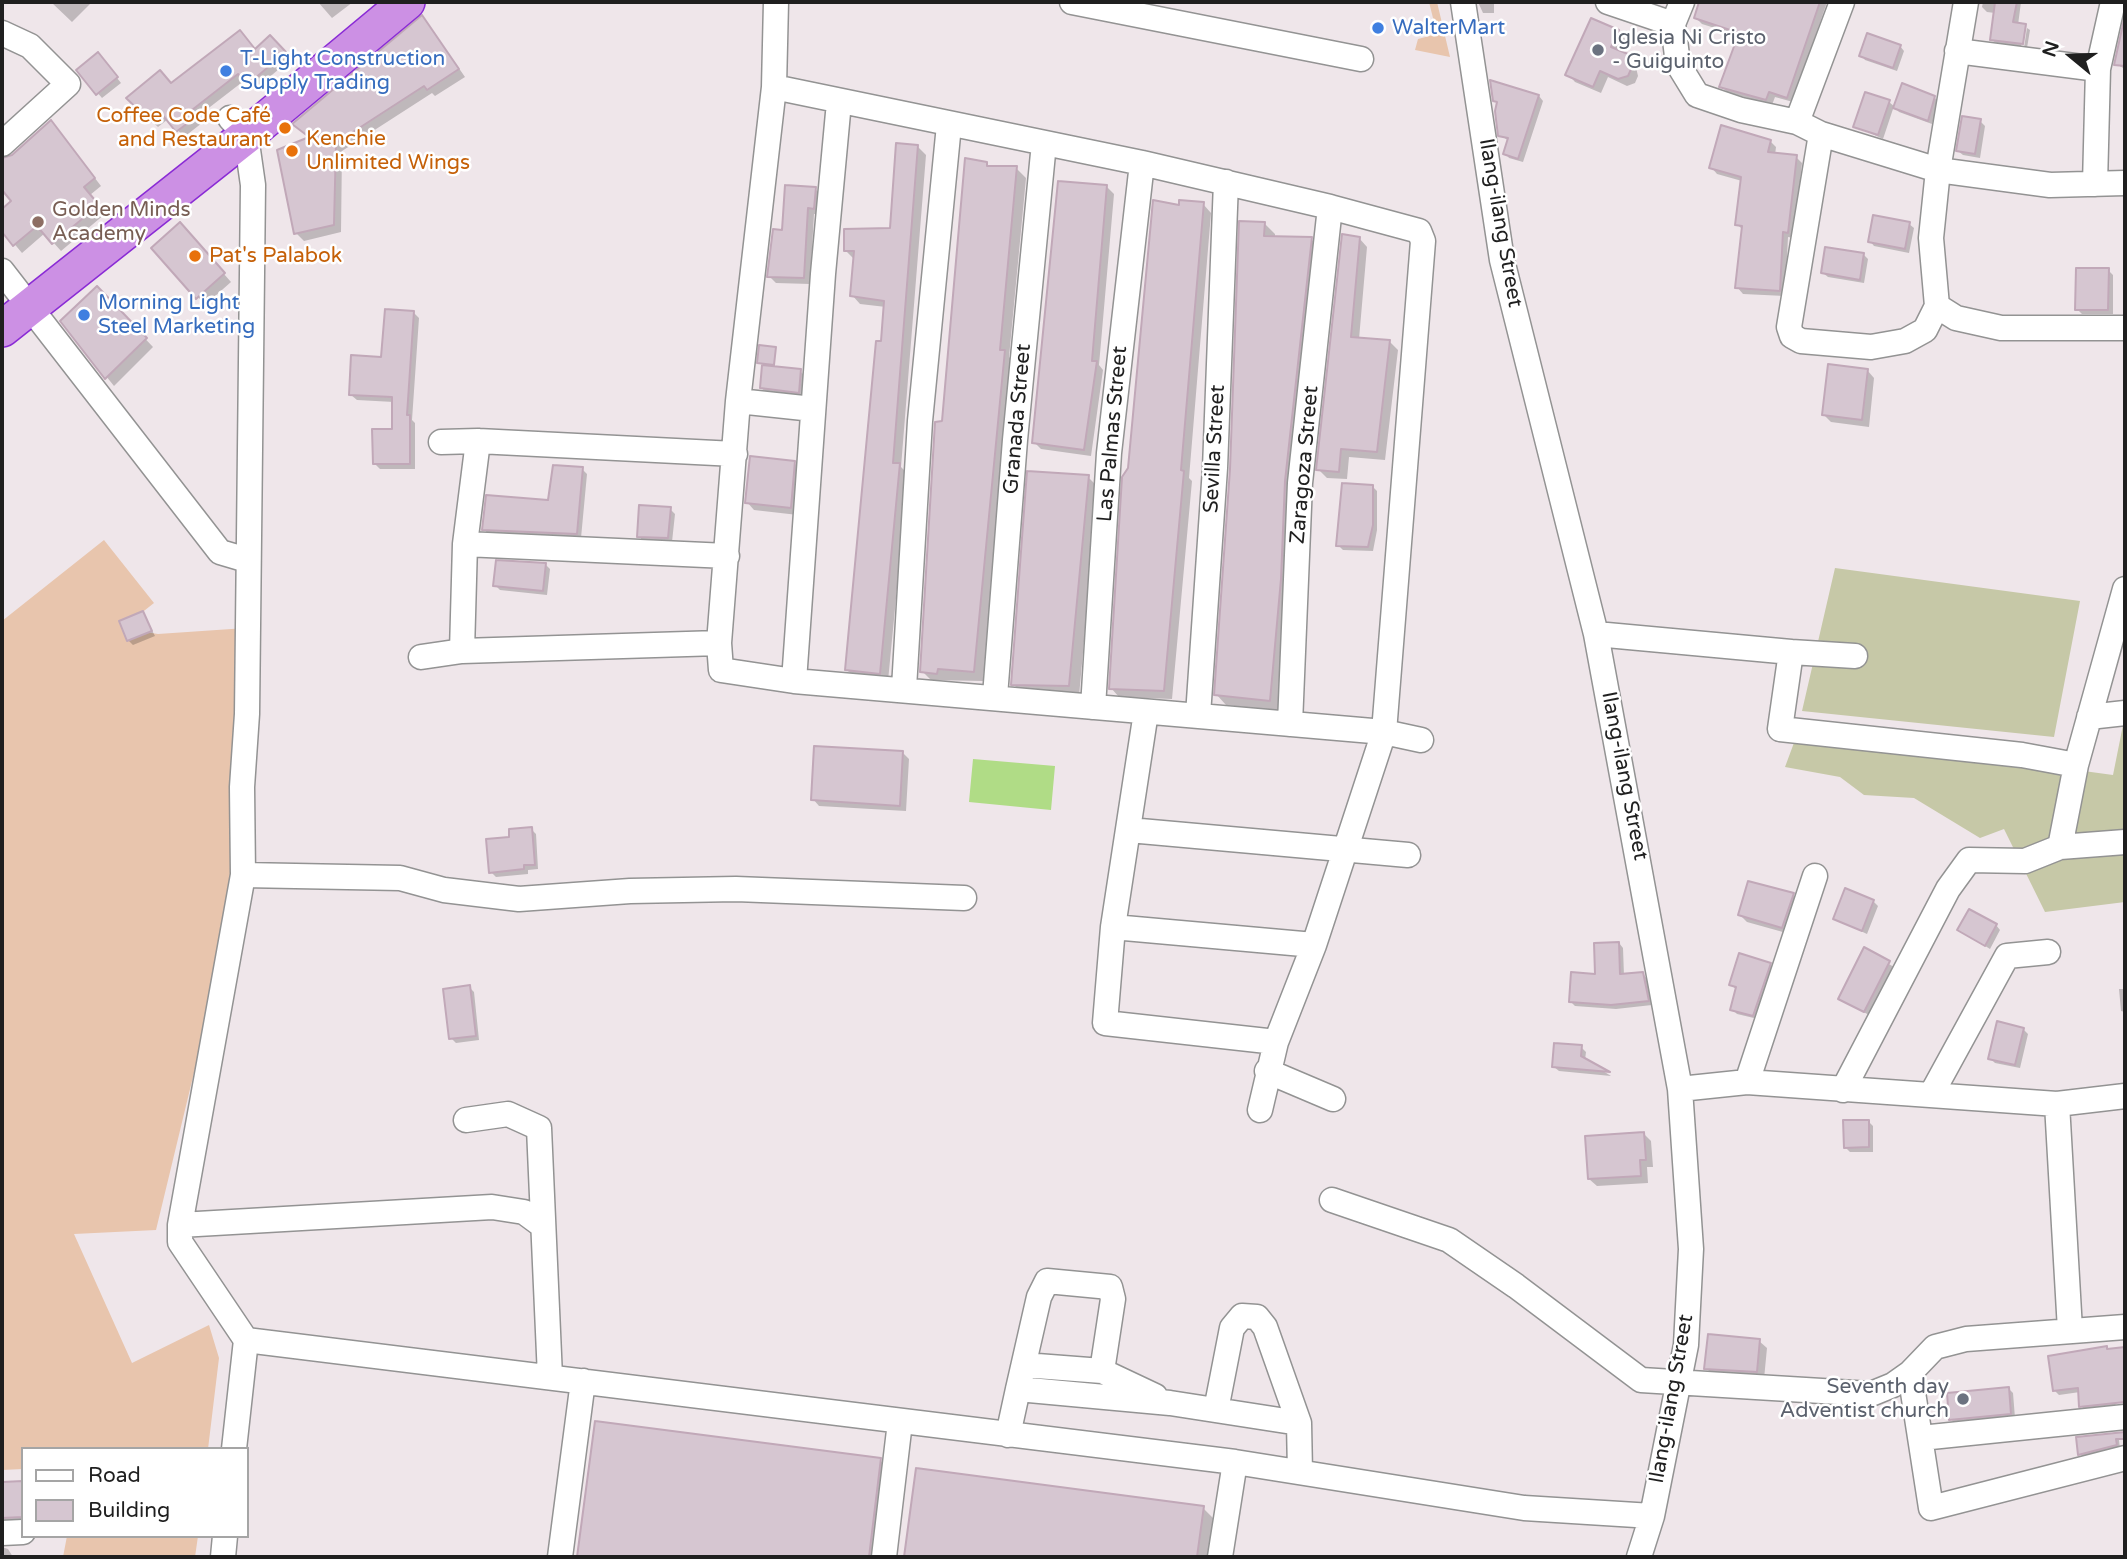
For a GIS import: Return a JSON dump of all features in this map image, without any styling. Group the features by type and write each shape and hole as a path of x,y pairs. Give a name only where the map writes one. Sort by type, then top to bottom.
{"highway":[{"path":"238,127 378,2"},
{"path":"2,329 13,293 407,2"}],"street":[{"path":"776,2 774,87 738,401 719,643 721,670 794,681 904,688 1384,732 1421,740"},
{"path":"1072,2 1361,59"},
{"name":"Ilang-ilang Street","path":"1463,2 1502,260 1596,634 1681,1089 1692,1249 1686,1345 1652,1516 1639,1557"},
{"path":"1608,2 1677,13 1678,64 1697,95 1741,110 1797,122 1821,134 1938,170 2050,185 2125,183"},
{"path":"1797,122 1842,2"},
{"path":"1821,134 1789,327 1792,336 1801,341 1871,347 1905,341 1925,330 1937,306 1931,238 1938,170 1966,2"},
{"path":"2095,184 2098,69 2116,7"},
{"path":"2,33 10,34 30,46 68,84 2,144"},
{"path":"1958,51 2098,69"},
{"path":"774,87 1142,163 1330,206 1419,231 1423,241 1384,732 1314,945 1276,1042 1260,1110"},
{"path":"794,681 813,409 839,102"},
{"path":"904,688 920,421 949,125"},
{"path":"234,1447 246,1340 180,1242 180,1225 243,875 242,787 247,714 253,185 238,127"},
{"name":"Granada Street","path":"995,696 1015,440 1044,143"},
{"name":"Las Palmas Street","path":"1093,707 1109,453 1142,163"},
{"name":"Sevilla Street","path":"1198,715 1215,468 1226,182"},
{"name":"Zaragoza Street","path":"1290,724 1300,482 1330,206"},
{"path":"13,293 220,552 247,560"},
{"path":"1937,306 1956,318 2001,328 2125,328"},
{"path":"738,401 813,409"},
{"path":"441,442 478,440 735,454"},
{"path":"463,651 466,544 478,440"},
{"path":"466,544 727,556"},
{"path":"2060,847 2076,765 2125,589"},
{"path":"1596,634 1855,656"},
{"path":"421,657 463,651 719,643"},
{"path":"1791,652 1780,729 2022,755 2076,765"},
{"path":"1146,712 1113,927 1105,1023 1276,1042"},
{"path":"2089,717 2125,713"},
{"path":"1129,830 1408,856"},
{"path":"1843,1090 1948,889 1969,860 2025,861 2060,847 2125,842"},
{"path":"243,875 401,878 444,890 519,899 630,891 736,889 964,898"},
{"path":"1747,1082 1815,876"},
{"path":"1113,927 1314,945"},
{"path":"1932,1093 2007,956 2048,952"},
{"path":"1268,1070 1334,1099"},
{"path":"1681,1089 1747,1082 1843,1090 1932,1093 2057,1104 2125,1096"},
{"path":"2057,1104 2070,1330"},
{"path":"466,1120 508,1114 539,1128 550,1377"},
{"path":"1332,1200 1449,1240 1516,1286 1641,1380 1658,1383 1680,1381 1871,1394 1893,1385 1910,1373 1935,1347 1966,1339 2125,1327"},
{"path":"180,1225 492,1207 524,1212 543,1226"},
{"path":"1008,1435 1039,1297 1047,1281 1110,1287 1113,1299 1102,1371"},
{"path":"1216,1410 1232,1328 1242,1316 1256,1317 1265,1328 1299,1423 1300,1472"},
{"path":"246,1340 1235,1462 1524,1508 1652,1516"},
{"path":"1024,1365 1102,1371 1170,1403"},
{"path":"1910,1373 1931,1508 2125,1458"},
{"path":"560,1557 583,1381"},
{"path":"1018,1389 1170,1403 1299,1423"},
{"path":"1921,1438 2125,1417"},
{"path":"884,1557 901,1422"},
{"path":"1220,1557 1235,1462"},
{"path":"2,1533 21,1532"},
{"path":"223,1557 225,1538"}],"shaded area":[{"path":"1429,2 1437,2 1450,57 1415,50 1418,39 1437,34"},
{"path":"104,540 154,603 135,618 139,631 158,634 246,628 240,882 156,1230 74,1234 132,1363 209,1325 219,1358 208,1447 21,1447 21,1469 2,1470 2,621"},
{"path":"67,1538 198,1538 195,1557 63,1557"}],"green space":[{"path":"1835,568 2080,601 2054,737 1802,711"},
{"path":"2125,715 2125,902 2045,912 2004,829 1980,838 1914,798 1864,795 1840,777 1785,767 1798,732 2113,775"},
{"path":"973,759 1055,766 1051,810 969,802"}],"building":[{"path":"1699,2 1820,2 1787,98 1769,92 1766,100 1719,87 1739,33 1694,18"},
{"path":"1995,2 2017,2 2013,22 2026,24 2023,44 1990,40"},
{"path":"422,15 459,69 427,90 424,86 336,143 334,225 294,234 277,150 309,137 292,124"},
{"path":"2125,15 2125,66 2114,65"},
{"name":"Iglesia Ni Cristo - Guiguinto","path":"1591,18 1619,30 1611,47 1628,54 1632,67 1628,76 1618,79 1600,71 1593,87 1565,75"},
{"path":"240,30 255,49 270,35 286,52 247,85 238,74 192,110 197,116 176,132 161,113 151,122 126,98 160,70 171,83"},
{"path":"1867,33 1901,45 1893,68 1859,56"},
{"path":"98,52 118,77 96,95 76,70"},
{"path":"1490,80 1539,95 1518,159 1503,154 1508,138 1498,136 1495,111 1497,102 1493,101"},
{"path":"1902,83 1935,96 1928,121 1893,108"},
{"path":"1865,92 1890,100 1878,135 1853,127"},
{"path":"1962,116 1981,119 1975,154 1956,151"},
{"name":"Golden Minds Academy","path":"51,120 95,178 84,187 99,205 52,244 37,226 13,246 2,232 2,209 11,201 2,190 2,158 12,155"},
{"path":"1721,125 1771,140 1768,152 1797,155 1788,233 1783,232 1780,291 1735,288 1742,226 1735,225 1741,177 1709,168"},
{"path":"896,143 918,145 893,463 900,463 880,674 845,670 876,341 881,341 884,301 850,296 854,251 844,251 844,229 890,228"},
{"path":"965,158 987,162 987,166 1017,166 1000,350 1005,350 974,672 938,669 937,674 920,672 935,422 942,421"},
{"path":"1058,181 1107,185 1092,361 1097,361 1084,450 1032,443"},
{"path":"785,185 816,187 814,209 808,208 804,278 767,277 773,229 782,230"},
{"path":"1153,200 1179,205 1179,200 1204,202 1164,691 1109,689 1122,477 1128,468"},
{"path":"1873,215 1910,222 1905,249 1868,242"},
{"path":"1239,221 1265,222 1264,236 1312,237 1285,481 1281,579 1270,701 1214,695 1230,469"},
{"path":"180,222 225,273 196,299 151,248"},
{"path":"1342,234 1360,237 1351,337 1390,340 1377,452 1341,449 1339,472 1316,470"},
{"path":"1825,247 1864,253 1860,280 1821,273"},
{"path":"2076,268 2109,268 2108,310 2075,310"},
{"path":"97,286 147,338 105,379 60,321"},
{"path":"385,309 414,311 407,415 410,415 410,464 373,464 372,429 392,429 392,397 349,395 351,355 381,357"},
{"path":"759,345 776,347 774,365 757,363"},
{"path":"1828,364 1868,369 1862,420 1822,415"},
{"path":"762,365 801,369 799,393 760,388"},
{"path":"750,456 795,461 791,508 745,503"},
{"path":"553,465 583,467 577,534 482,530 486,495 548,500"},
{"path":"1027,471 1089,475 1069,686 1011,685"},
{"path":"1342,483 1373,485 1373,525 1368,547 1336,546"},
{"path":"639,505 671,507 668,538 637,537"},
{"path":"496,560 546,563 543,591 493,586"},
{"path":"143,611 152,631 127,641 119,621"},
{"path":"814,746 903,751 900,806 811,800"},
{"path":"532,827 535,865 489,873 486,839 509,837 509,829"},
{"path":"1748,881 1794,893 1782,928 1738,915"},
{"path":"1845,888 1874,900 1862,931 1833,919"},
{"path":"1969,909 1997,924 1985,946 1957,930"},
{"path":"1619,942 1620,974 1643,972 1649,1001 1611,1005 1569,1002 1571,972 1595,974 1594,943"},
{"path":"1864,947 1890,961 1864,1012 1838,999"},
{"path":"1739,953 1771,963 1753,1016 1730,1010 1736,987 1729,985"},
{"path":"470,985 476,1036 449,1039 443,989"},
{"path":"1997,1021 2024,1028 2015,1065 1988,1059"},
{"path":"1554,1043 1582,1045 1581,1056 1610,1072 1552,1067"},
{"path":"1843,1120 1869,1120 1869,1147 1844,1148"},
{"path":"1644,1132 1646,1160 1640,1160 1641,1176 1588,1179 1585,1136"},
{"path":"1708,1334 1760,1339 1757,1372 1704,1369"},
{"path":"2107,1346 2107,1349 2125,1347 2125,1402 2079,1407 2078,1388 2053,1391 2048,1356"},
{"path":"2009,1387 2011,1414 1949,1420 1947,1393"},
{"path":"595,1421 881,1458 869,1557 577,1557"},
{"path":"2125,1432 2125,1439 2116,1439 2117,1445 2078,1455 2076,1437"},
{"path":"916,1468 1204,1506 1197,1557 904,1557"},
{"path":"21,1481 21,1517 2,1518 2,1482"}],"place":[{"name":"WalterMart","path":"1378,28"},
{"name":"Iglesia Ni Cristo - Guiguinto","path":"1598,50"},
{"name":"T-Light Construction Supply Trading","path":"226,71"},
{"name":"Coffee Code Café and Restaurant","path":"285,128"},
{"name":"Kenchie Unlimited Wings","path":"292,151"},
{"name":"Golden Minds Academy","path":"38,222"},
{"name":"Pat's Palabok","path":"195,256"},
{"name":"Morning Light Steel Marketing","path":"84,315"},
{"name":"Seventh day Adventist church","path":"1963,1399"}]}
